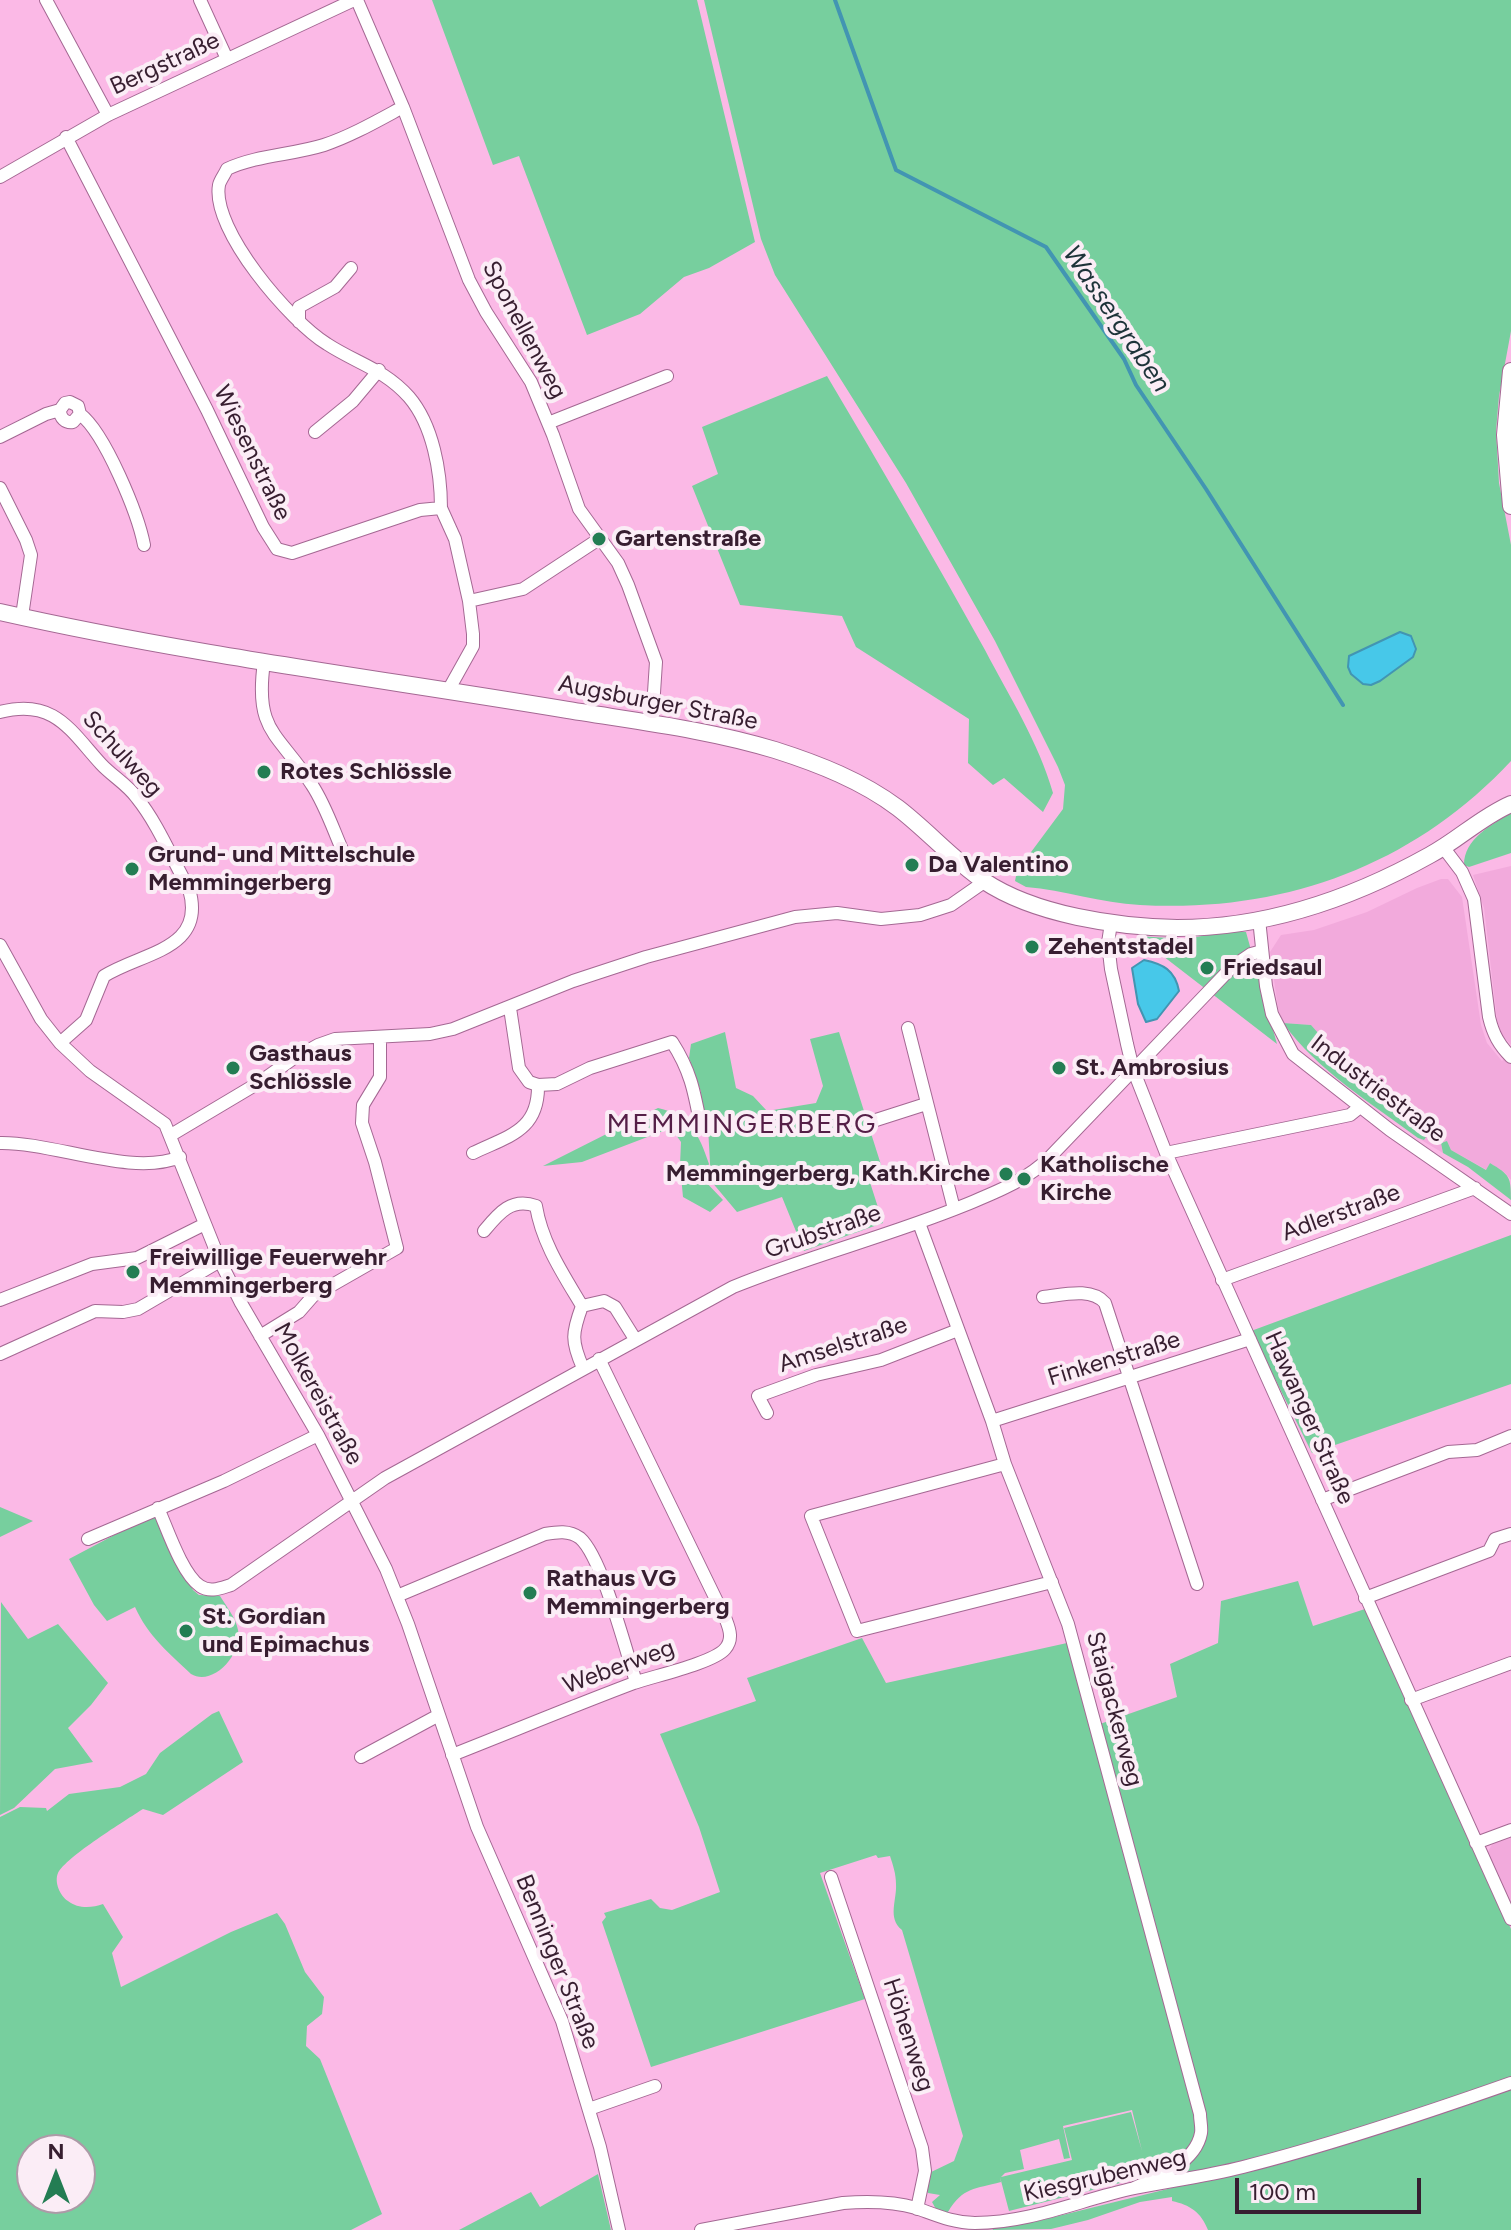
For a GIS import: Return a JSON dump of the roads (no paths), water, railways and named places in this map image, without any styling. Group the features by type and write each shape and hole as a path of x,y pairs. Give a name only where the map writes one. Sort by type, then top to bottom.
{"street":[{"path":"46,0 108,115"},
{"path":"200,0 227,59"},
{"name":"Bergstraße","path":"0,177 108,115 355,0"},
{"name":"Sponellenweg","path":"355,0 403,107 469,280 531,382 576,502 618,563 654,653 657,671 652,723"},
{"path":"403,107 323,145 243,162 227,169 219,185 221,205 229,228 278,302 325,343 379,370 410,399 419,412 428,433 439,477 441,508 455,539 469,601 473,646 449,689"},
{"name":"Wiesenstraße","path":"66,137 207,410 263,527 277,549 292,553 420,510 441,508"},
{"path":"299,322 299,307 335,287 351,268"},
{"path":"315,432 353,401 379,370"},
{"path":"1511,371 1505,435 1511,506"},
{"path":"548,423 667,376"},
{"path":"0,437 46,414 60,410 61,417 73,422 80,414 91,425 111,461 136,515 144,545"},
{"path":"0,488 31,555 22,616"},
{"path":"469,601 523,589 599,539"},
{"name":"Augsburger Straße","path":"0,612 264,662 652,723 774,750 835,771 901,810 984,882 1024,901 1111,923 1181,928 1259,919 1304,909 1372,885 1443,847 1492,812 1511,804"},
{"path":"264,662 261,694 266,719 271,731 315,789 344,854"},
{"name":"Schulweg","path":"0,712 34,709 56,717 77,734 104,768 139,800 189,889 193,903 193,917 187,931 176,943 104,976 86,1020 60,1043"},
{"name":"Augsburger Straße","path":"1492,812 1511,790"},
{"path":"1443,847 1462,872 1474,899 1489,1017 1493,1033 1511,1057"},
{"path":"0,945 41,1019 60,1043 99,1078 159,1118 171,1135 318,1045 350,1036 430,1034 453,1029 612,967 795,917 837,913 881,919 920,915 951,905 984,882"},
{"name":"Industriestraße","path":"1259,919 1269,1000 1285,1042 1305,1065 1360,1107 1511,1214"},
{"name":"Hawanger Straße","path":"1111,923 1108,943 1111,969 1133,1069 1166,1153 1511,1919"},
{"name":"Grubstraße","path":"158,1508 190,1575 200,1586 213,1589 231,1585 351,1499 635,1339 754,1278 919,1223 1008,1187 1039,1169 1232,967 1251,954 1262,951"},
{"path":"510,1008 519,1068 529,1082 538,1085 557,1084 590,1068 672,1042 686,1064 700,1122"},
{"path":"908,1028 954,1209"},
{"path":"260,1336 299,1312 313,1296 397,1248 362,1123 363,1105 374,1092 380,1077 380,1037"},
{"path":"473,1153 524,1127 534,1115 538,1103 538,1085"},
{"path":"876,1120 926,1104"},
{"path":"1166,1153 1350,1115 1360,1107"},
{"name":"Molkereistraße","path":"171,1135 220,1261 351,1499"},
{"path":"0,1143 34,1144 120,1161 150,1162 180,1157"},
{"name":"Adlerstraße","path":"1222,1280 1475,1188"},
{"path":"484,1231 500,1211 512,1204 529,1203 536,1206 537,1220 553,1256 582,1306 573,1342 583,1368"},
{"name":"Staigackerweg","path":"919,1223 1082,1669 1200,2114 1201,2134 1193,2151 1176,2166 1134,2188"},
{"path":"0,1300 92,1264 137,1258 205,1224"},
{"path":"0,1354 95,1311 138,1309 220,1261"},
{"path":"1043,1297 1087,1293 1100,1297 1105,1303 1197,1584"},
{"path":"582,1306 604,1301 615,1307 635,1339"},
{"name":"Amselstraße","path":"767,1413 758,1396 816,1375 881,1360 958,1330"},
{"name":"Finkenstraße","path":"992,1421 1250,1339"},
{"name":"Weberweg","path":"452,1755 636,1682 722,1652 728,1645 729,1629 599,1359"},
{"path":"88,1539 224,1481 318,1435"},
{"path":"1322,1500 1448,1452 1477,1450 1511,1436"},
{"path":"1005,1464 811,1516 857,1631 1052,1582"},
{"name":"Benninger Straße","path":"351,1499 397,1596 477,1827 556,2006 589,2109 619,2230"},
{"path":"397,1596 545,1534 572,1533 581,1539 594,1558 636,1682"},
{"path":"1365,1598 1489,1551 1495,1539 1511,1534"},
{"path":"1411,1700 1511,1663"},
{"path":"361,1757 439,1715"},
{"path":"1476,1843 1511,1830"},
{"name":"Höhenweg","path":"831,1877 882,2021 922,2148 925,2171 917,2209"},
{"name":"Kiesgrubenweg","path":"701,2230 843,2203 889,2202 937,2218 973,2223 1048,2212 1134,2188 1192,2179 1304,2150 1511,2083"},
{"path":"589,2109 655,2086"}],"water":[{"path":"1400,632 1411,636 1416,649 1413,657 1371,685 1363,684 1351,674 1349,656"},
{"path":"1144,960 1167,969 1175,978 1179,991 1157,1019 1146,1022 1138,1004 1132,968"}],"waterway":[{"name":"Wassergraben","path":"835,0 896,170 1046,247 1124,359 1136,385 1343,705"}],"place":[{"name":"Gartenstraße","path":"599,539"},
{"name":"Rotes Schlössle","path":"264,772"},
{"name":"Da Valentino","path":"912,865"},
{"name":"Grund- und Mittelschule Memmingerberg","path":"132,869"},
{"name":"Zehentstadel","path":"1032,947"},
{"name":"Friedsaul","path":"1207,968"},
{"name":"Gasthaus Schlössle","path":"233,1068"},
{"name":"St. Ambrosius","path":"1059,1068"},
{"name":"Memmingerberg, Kath.Kirche","path":"1006,1174"},
{"name":"Katholische Kirche","path":"1024,1179"},
{"name":"Freiwillige Feuerwehr Memmingerberg","path":"133,1272"},
{"name":"Rathaus VG Memmingerberg","path":"530,1593"},
{"name":"St. Gordian und Epimachus","path":"186,1631"}],"district":[{"name":"MEMMINGERBERG","path":"742,1125"}]}
